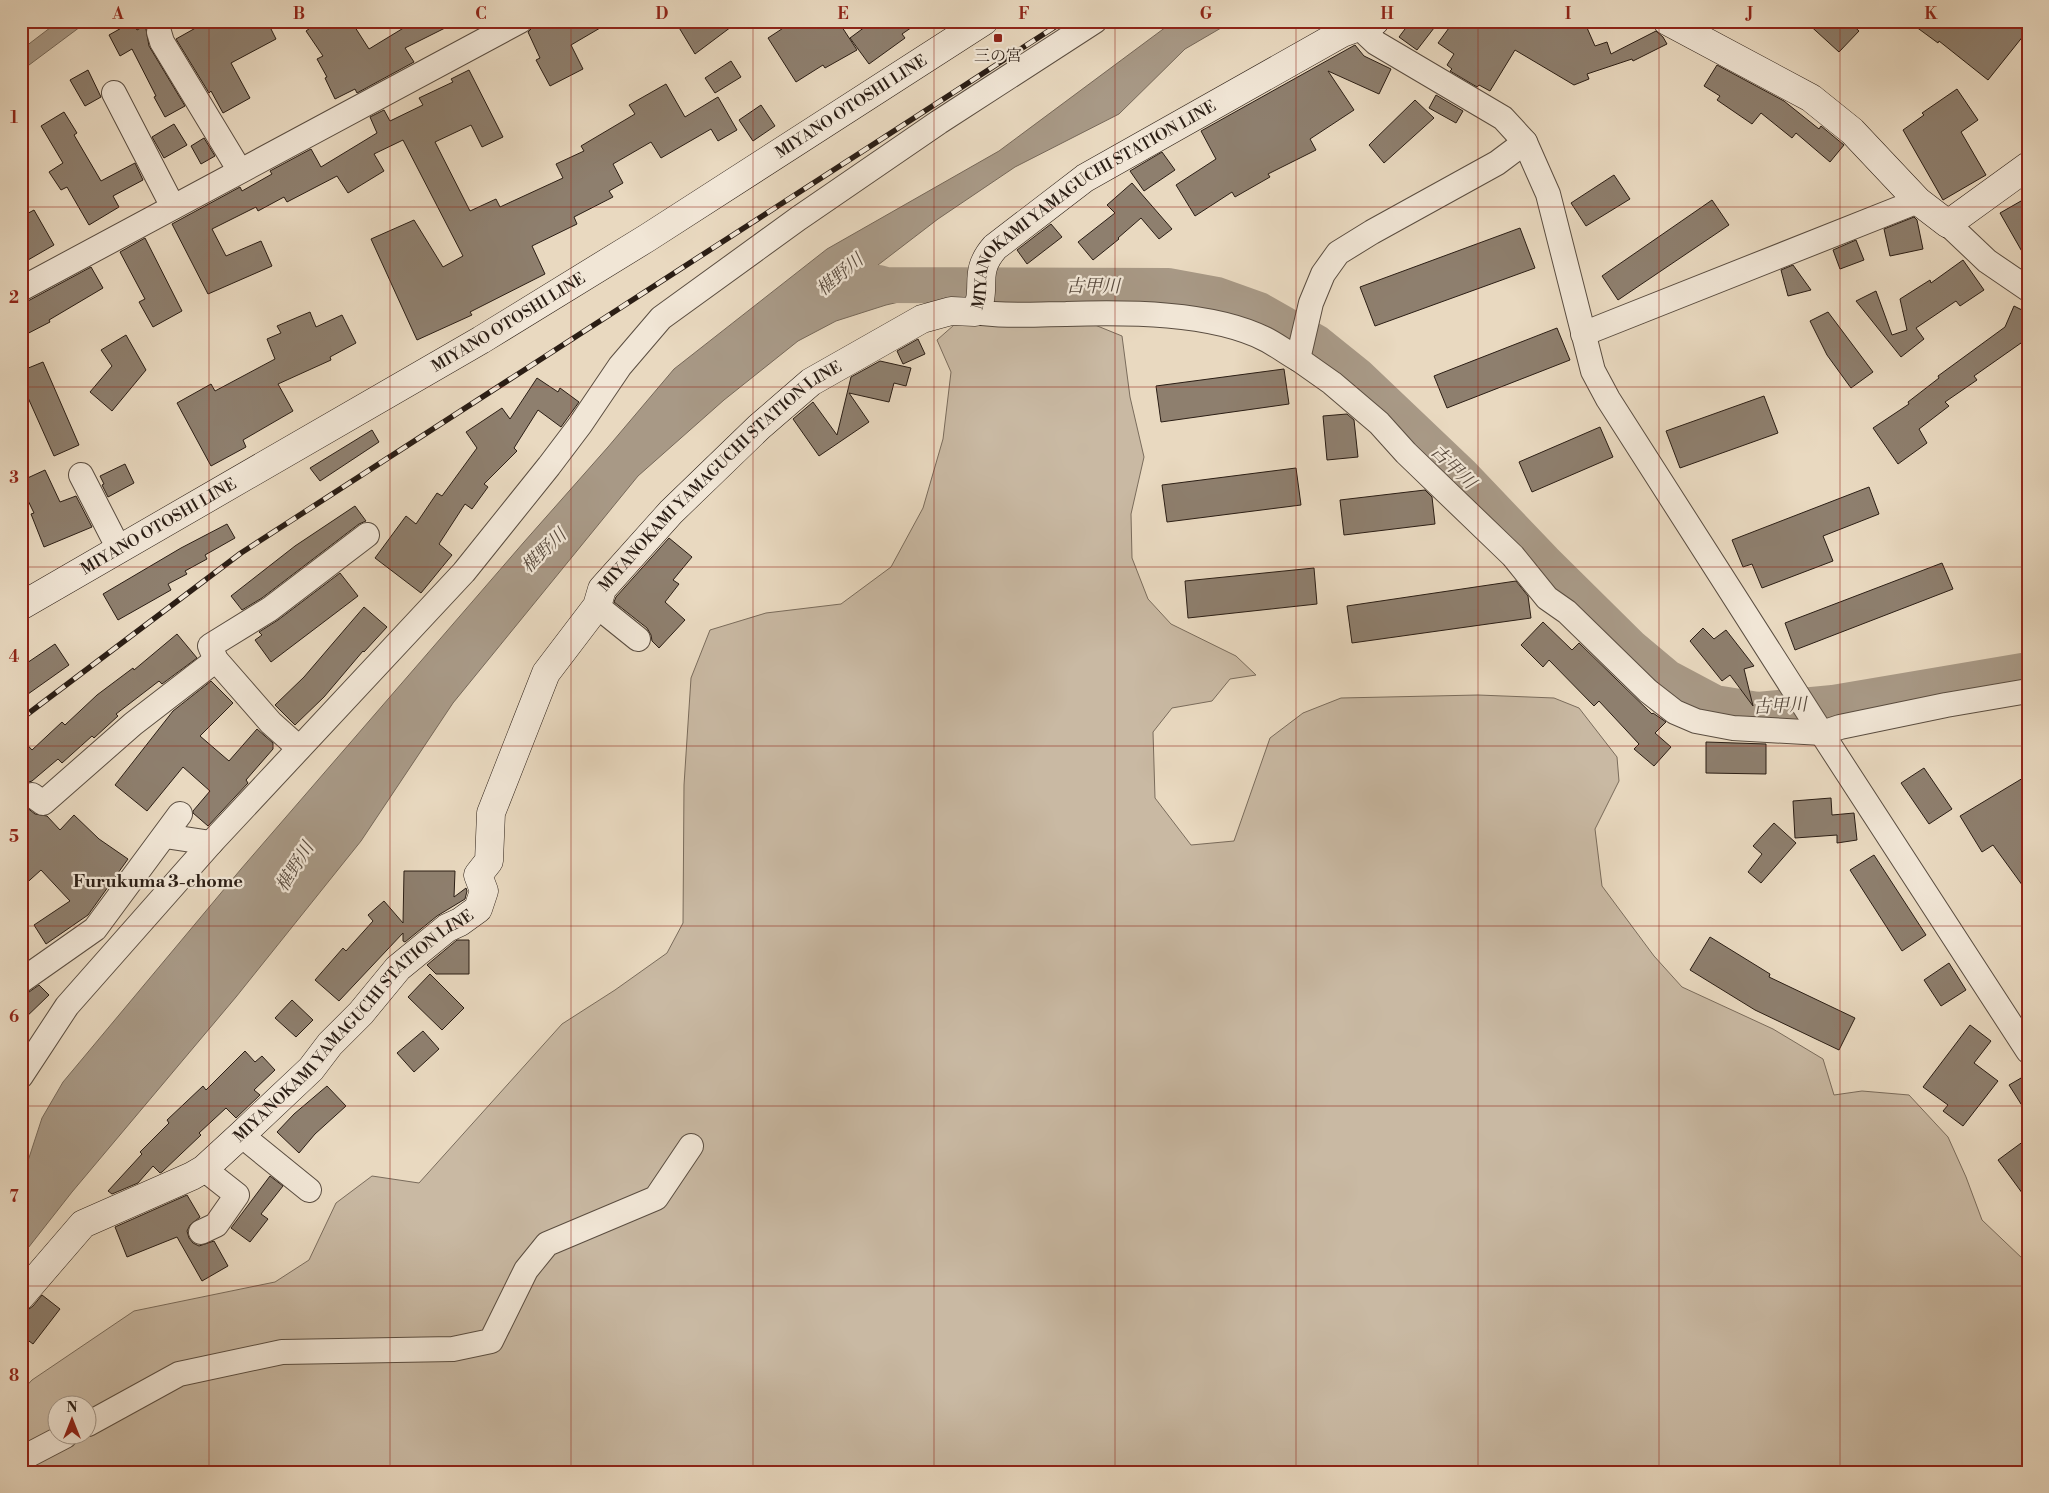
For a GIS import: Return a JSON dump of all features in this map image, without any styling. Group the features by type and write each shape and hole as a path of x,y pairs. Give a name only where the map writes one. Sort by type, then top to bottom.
{"main road":[{"name":"MIYANO OTOSHI LINE","path":"21,606 489,335 647,238 984,21"},
{"path":"1667,21 1811,98 1852,131 1918,200 1948,224 2028,166"},
{"name":"MIYANOKAMI YAMAGUCHI STATION LINE","path":"21,1296 83,1224 204,1169 311,1069 330,1044 361,1013 398,968 447,928 460,922 478,909 484,891 478,875 489,860 491,813 546,673 597,606 602,589 671,512 759,427 812,382 922,319 951,311 977,307 981,269 985,258 995,247 1085,178 1342,33 1367,25"}],"street":[{"path":"21,289 520,21"},
{"path":"21,1076 67,1006 211,843 464,572 550,466 620,366 661,318 799,218 939,122 1095,21"},
{"path":"1367,25 1376,43 1503,118 1525,142 1548,194 1593,371 1608,398 1820,731 2028,1051"},
{"path":"159,32 162,42 240,171"},
{"path":"114,93 173,207"},
{"path":"1298,355 1323,274 1338,254 1372,232 1498,163 1525,142"},
{"path":"1583,334 1918,200"},
{"path":"1948,224 1987,260 2028,289"},
{"path":"977,307 1024,314 1124,312 1195,319 1240,329 1298,355 1379,423 1406,453 1513,556 1547,598 1566,612 1648,691 1675,712 1696,721 1733,728 1820,731 1946,705 2028,691"},
{"path":"81,475 119,549"},
{"path":"299,748 270,724 216,660 210,646 270,609 367,535"},
{"path":"597,606 638,639"},
{"path":"43,804 128,718 216,660"},
{"path":"21,981 95,929 180,814"},
{"path":"165,836 211,843"},
{"path":"241,1134 309,1190"},
{"path":"98,1419 180,1374 282,1352 453,1349 491,1341 526,1270 547,1244 656,1198 691,1146"},
{"path":"204,1169 237,1195 215,1232"},
{"path":"21,1459 48,1445"}],"shaded area":[{"path":"954,325 1095,325 1122,336 1130,397 1144,457 1131,514 1132,558 1148,599 1171,624 1236,656 1256,675 1230,679 1212,701 1172,708 1153,732 1155,798 1191,845 1234,841 1270,738 1303,713 1341,698 1478,695 1554,698 1579,708 1617,757 1619,781 1595,829 1602,886 1654,956 1682,987 1773,1029 1823,1059 1834,1095 1862,1091 1909,1095 1948,1137 1982,1220 2024,1260 2028,1261 2028,1472 21,1472 21,1392 32,1380 134,1311 275,1282 309,1260 336,1203 372,1176 419,1183 562,1024 615,990 667,953 683,923 684,785 691,678 710,630 766,613 841,604 891,567 923,508 943,439 951,372 937,340"}],"water":[{"path":"59,21 88,21 21,71 21,50"},
{"name":"椹野川","path":"1174,21 1233,21 1185,49 1119,114 1015,167 938,219 878,265 886,280 924,281 943,295 916,298 886,305 836,321 798,341 724,400 638,476 453,703 361,841 236,997 72,1192 21,1257 21,1174 25,1170 42,1118 63,1082 241,869 674,369 827,249 999,151"}],"building":[{"path":"208,21 267,21 276,39 231,63 250,98 223,113 211,91 209,93 176,39"},
{"path":"320,21 351,21 369,49 415,21 459,21 405,48 414,62 357,93 355,89 335,99 325,78 327,77 317,59 323,56 306,31"},
{"path":"534,21 612,21 571,45 583,69 550,86 536,60 540,58 528,32 532,28"},
{"path":"675,21 739,21 695,54"},
{"path":"794,21 838,21 857,50 825,68 823,65 796,82 768,38"},
{"path":"873,21 921,21 902,34 905,38 869,64 850,38"},
{"path":"1411,21 1425,21 1434,28 1417,50 1399,37"},
{"path":"1454,21 1584,21 1595,46 1607,42 1611,54 1656,31 1667,44 1633,61 1632,59 1587,74 1589,79 1574,85 1515,50 1490,91 1479,85 1477,87 1450,71 1452,69 1447,65 1454,54 1438,43"},
{"path":"1805,21 1848,21 1859,31 1839,52"},
{"path":"1908,21 2028,21 2028,30 1988,80 1939,41 1938,43"},
{"path":"132,22 137,30 148,24 146,29 149,46 185,106 165,117 132,49 120,56 109,35"},
{"path":"1355,45 1364,56 1391,69 1379,94 1328,71 1354,110 1310,139 1316,150 1268,174 1270,177 1235,197 1232,192 1195,216 1176,185 1216,159 1201,131"},
{"path":"731,61 741,77 715,93 705,78"},
{"path":"1717,65 1784,101 1819,129 1821,126 1844,145 1830,162 1796,133 1792,138 1761,113 1752,124 1717,100 1720,96 1704,86"},
{"path":"88,70 101,97 85,106 70,80"},
{"path":"469,70 503,137 482,147 471,125 435,142 470,211 496,199 500,207 563,178 556,164 584,151 581,146 635,114 629,105 666,84 685,117 718,97 737,130 718,141 711,129 661,158 651,142 613,164 623,183 609,191 613,197 574,217 577,224 532,246 545,274 470,312 472,315 417,340 371,239 414,220 443,267 463,256 403,140 374,154 384,171 348,193 337,176 287,202 284,197 258,211 256,207 212,229 226,256 261,241 272,266 208,294 172,224 240,187 242,191 272,174 270,171 311,149 321,167 377,133 370,117 384,110 390,121 423,105 419,98 453,82 451,79"},
{"path":"1957,89 1978,120 1961,132 1986,175 1943,200 1903,130 1924,115 1922,113"},
{"path":"1436,95 1463,111 1456,123 1429,108"},
{"path":"1415,100 1434,118 1384,163 1369,145"},
{"path":"761,105 775,126 753,141 739,120"},
{"path":"64,112 77,133 74,135 101,181 135,163 143,180 113,196 119,207 89,225 67,187 61,190 49,172 63,163 41,126"},
{"path":"174,124 187,145 164,158 152,137"},
{"path":"204,138 215,156 201,164 191,146"},
{"path":"1162,152 1175,170 1144,191 1130,171"},
{"path":"1614,175 1630,199 1586,226 1571,203"},
{"path":"1132,183 1172,229 1159,239 1141,218 1093,260 1078,242 1115,213 1107,205"},
{"path":"2028,197 2028,262 2000,213"},
{"path":"1712,200 1729,225 1618,300 1602,276"},
{"path":"34,210 54,245 28,260 21,247 21,217"},
{"path":"1914,217 1917,220 1923,249 1890,256 1884,229"},
{"path":"1051,224 1062,237 1027,264 1017,250"},
{"path":"1520,228 1535,268 1375,326 1360,287"},
{"path":"145,238 182,311 153,327 139,302 145,299 120,252"},
{"path":"1856,240 1864,260 1840,269 1833,250"},
{"path":"1963,260 1984,290 1960,306 1956,301 1916,328 1924,339 1901,357 1856,301 1876,291 1892,335 1907,330 1900,299 1930,280 1931,283"},
{"path":"1793,265 1811,290 1788,296 1781,270"},
{"path":"91,267 103,288 49,320 50,322 21,337 21,303"},
{"path":"2014,306 2028,313 2028,346 2021,343 1974,376 1977,380 1945,402 1949,406 1919,429 1927,443 1898,464 1873,428 1909,404 1908,402 1939,378 1938,376 2005,327"},
{"path":"310,312 316,327 342,315 356,343 330,357 331,360 278,384 293,411 243,440 246,447 211,466 177,403 211,384 215,391 275,359 267,339 281,333 277,326"},
{"path":"1828,312 1873,372 1851,388 1827,355 1810,321"},
{"path":"1557,328 1570,360 1447,408 1434,376"},
{"path":"126,335 146,370 112,411 90,392 112,366 101,350"},
{"path":"918,339 925,354 903,364 897,351"},
{"path":"880,361 911,368 906,386 894,383 889,402 849,393 869,422 819,456 793,419 813,402 837,435 851,377"},
{"path":"43,362 79,445 54,456 21,382 21,371"},
{"path":"1284,369 1289,404 1161,422 1156,386"},
{"path":"537,378 558,392 560,388 579,402 561,427 538,410 514,448 517,451 484,484 488,487 472,509 465,504 439,544 452,555 421,593 375,558 406,516 416,524 437,493 442,496 477,448 466,432 502,408 510,419"},
{"path":"1764,396 1778,433 1680,468 1666,431"},
{"path":"1347,414 1354,420 1358,457 1327,460 1323,416"},
{"path":"1600,427 1613,457 1532,492 1519,462"},
{"path":"372,430 379,442 320,481 310,468"},
{"path":"125,464 134,483 108,497 100,476"},
{"path":"1296,468 1301,505 1167,522 1162,485"},
{"path":"45,470 60,502 76,496 92,527 44,547 31,514 34,513 21,486 21,481"},
{"path":"1869,487 1879,514 1823,536 1833,561 1762,588 1752,564 1743,567 1732,540"},
{"path":"1425,490 1432,497 1435,524 1344,535 1340,500"},
{"path":"355,506 366,521 359,524 262,598 242,610 231,596 295,546"},
{"path":"227,524 235,538 205,555 207,559 185,571 187,574 168,584 171,590 118,620 103,594 181,548"},
{"path":"669,538 692,557 673,580 679,584 665,602 685,620 659,648 652,641 647,628 614,602 616,597"},
{"path":"1942,563 1953,589 1795,650 1785,623"},
{"path":"1314,568 1317,604 1188,618 1185,581"},
{"path":"340,573 358,596 271,662 255,640 262,635 259,632"},
{"path":"1516,581 1528,596 1531,618 1352,643 1347,606"},
{"path":"364,607 387,627 363,651 324,697 295,725 275,705 304,677"},
{"path":"1543,622 1572,650 1579,643 1652,714 1666,722 1655,733 1671,747 1654,766 1634,749 1639,744 1599,701 1594,706 1549,660 1543,667 1521,645"},
{"path":"1703,628 1714,639 1726,630 1754,666 1744,669 1753,706 1730,675 1722,681 1690,641"},
{"path":"177,634 197,658 162,684 159,681 116,714 118,716 94,738 92,736 62,763 58,759 32,781 21,787 21,738 32,750 62,722 65,725 97,695 133,668 134,670"},
{"path":"55,644 69,665 21,699 21,667"},
{"path":"211,681 233,703 200,736 229,761 257,729 273,743 273,749 246,780 248,783 208,826 193,811 210,791 183,767 147,811 115,785 173,711"},
{"path":"1706,742 1766,744 1766,774 1706,773"},
{"path":"1924,768 1952,809 1929,824 1901,783"},
{"path":"2028,775 2028,893 1993,845 1982,852 1960,816"},
{"path":"1831,798 1832,815 1854,813 1857,840 1837,843 1837,835 1795,838 1793,801"},
{"path":"21,803 35,814 47,816 60,830 74,815 99,839 128,859 88,915 46,944 34,925 70,901 41,870 21,888"},
{"path":"1774,823 1796,843 1761,883 1748,872 1762,854 1753,846"},
{"path":"1874,855 1926,935 1902,951 1850,870"},
{"path":"404,871 455,871 454,897 466,888 465,899 437,916 405,942 403,941 403,933 339,1001 315,980 343,948 346,951 373,921 368,915 384,901 403,923"},
{"path":"1710,937 1770,974 1769,977 1855,1018 1839,1050 1755,1010 1690,970"},
{"path":"457,940 469,940 469,974 436,974 427,965"},
{"path":"1949,963 1966,990 1941,1006 1924,980"},
{"path":"430,974 464,1008 442,1030 408,997"},
{"path":"39,985 49,995 21,1022 21,995"},
{"path":"292,1000 313,1020 296,1037 275,1018"},
{"path":"1970,1025 1991,1041 1974,1063 1998,1081 1963,1126 1943,1111 1948,1105 1923,1087"},
{"path":"423,1031 439,1049 414,1072 397,1053"},
{"path":"245,1051 255,1062 262,1056 275,1070 254,1090 260,1095 236,1118 226,1108 162,1172 160,1173 153,1166 138,1183 112,1194 108,1191 142,1154 140,1152 169,1123 167,1120 203,1086 206,1090"},
{"path":"2028,1074 2028,1115 2009,1085"},
{"path":"327,1086 346,1106 315,1134 299,1153 277,1132 294,1114"},
{"path":"2028,1138 2028,1201 1998,1160"},
{"path":"270,1176 283,1186 261,1214 268,1219 250,1242 231,1228"},
{"path":"187,1195 200,1217 190,1225 187,1231 189,1238 199,1246 214,1241 228,1266 202,1281 177,1237 127,1257 115,1227"},
{"path":"42,1295 60,1309 33,1344 21,1335 21,1315 33,1306"}],"waterway":[{"name":"古甲川","path":"879,283 886,285 1168,286 1217,295 1259,310 1317,343 1358,376 1461,474 1544,561 1631,647 1668,678 1715,703 1758,710 1833,703 2028,670"}],"railway":[{"path":"21,719 241,553 1064,21"}],"place":[{"name":"三の宮","path":"998,38"}],"district":[{"name":"Furukuma 3-chome","path":"158,881"}]}
